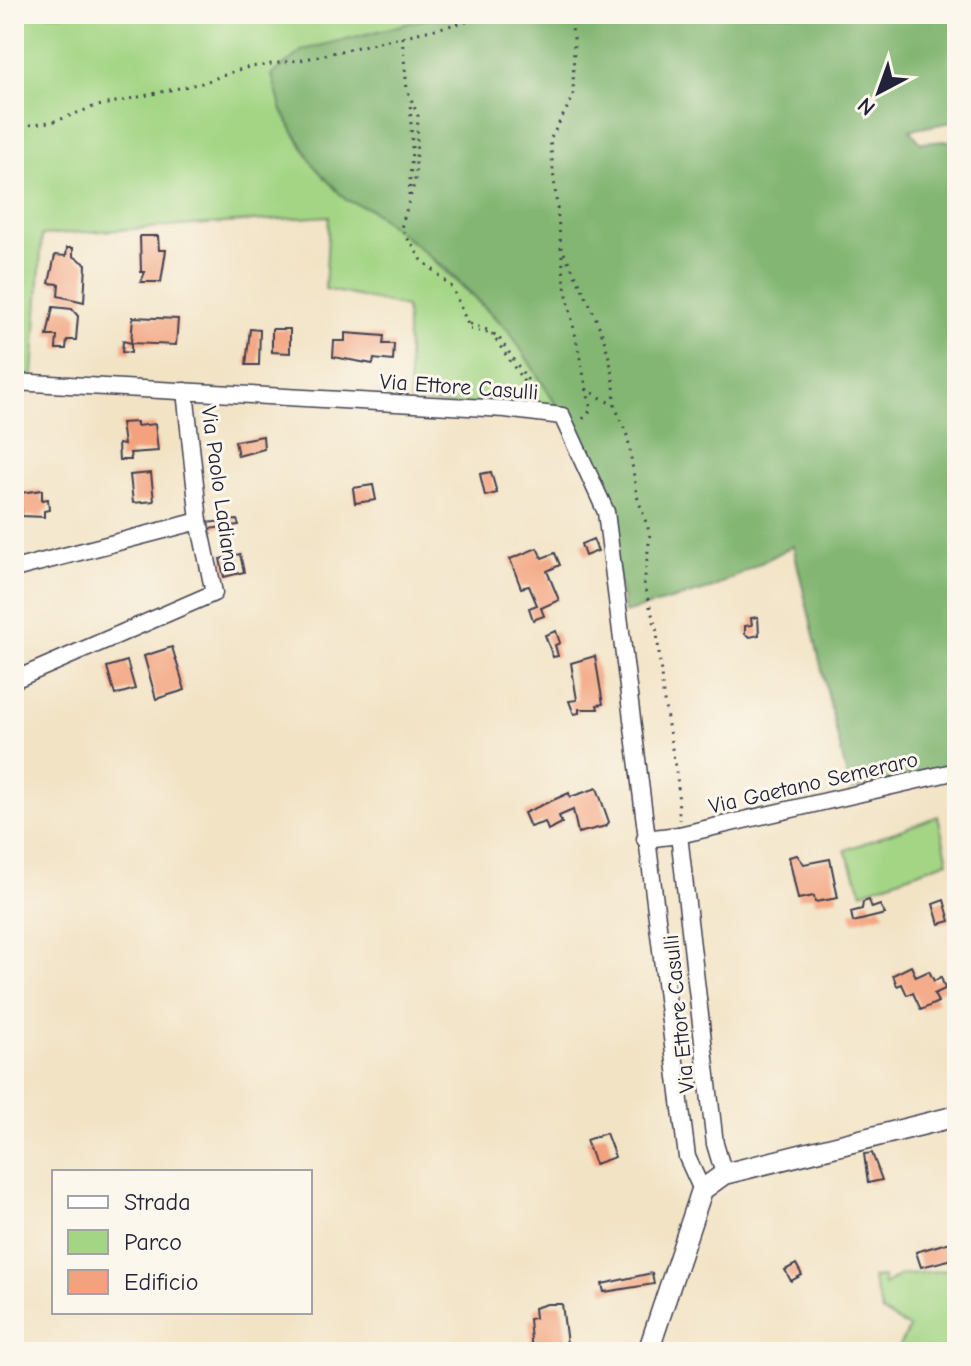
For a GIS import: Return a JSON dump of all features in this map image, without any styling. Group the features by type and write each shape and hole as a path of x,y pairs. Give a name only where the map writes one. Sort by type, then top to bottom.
{"street":[{"name":"Via Ettore Casulli","path":"14,382 562,416 606,512 687,1157 702,1190"},
{"name":"Via Paolo Ladiana","path":"14,680 214,593 199,521 185,391"},
{"path":"14,569 199,521"},
{"name":"Via Gaetano Semeraro","path":"679,835 957,771"},
{"name":"Via Ettore Casulli","path":"679,835 715,1144 724,1174"},
{"path":"645,839 679,835"},
{"path":"648,1352 702,1190 724,1174 957,1116"}],"path":[{"path":"14,127 56,121 93,107 202,83 244,68 500,14"},
{"path":"568,14 574,37 573,97 550,140 565,286 591,410 569,433"},
{"path":"402,37 407,89 418,116 415,181 401,228 421,259 452,287 470,329 497,335 539,394 545,414"},
{"path":"563,250 600,324 615,378 615,406 628,438 637,496 650,534 644,585 657,632 663,695 678,784 679,835"},
{"path":"586,389 615,406"}],"green space":[{"path":"14,14 467,14 422,20 282,111 314,166 346,200 370,209 418,246 510,332 564,417 410,401 406,307 325,289 329,216 42,235 33,376 14,375"},
{"path":"467,14 957,14 957,121 910,130 921,143 957,140 957,764 850,790 793,546 713,588 624,613 608,509 564,417 510,332 446,269 370,209 346,200 314,166 282,111 272,75 303,50 422,20"},
{"path":"938,816 948,861 862,892 845,850"},
{"path":"957,1269 957,1352 901,1352 898,1348 909,1328 882,1312 872,1278 883,1277 884,1285 900,1275"}],"building":[{"path":"140,236 158,236 159,250 166,250 161,282 141,282 145,272 141,272"},
{"path":"67,248 73,248 73,256 86,264 84,302 58,296 59,284 49,283 55,255 66,256"},
{"path":"53,307 72,309 78,316 76,340 67,340 66,349 56,349 57,336 47,336"},
{"path":"133,317 178,319 176,345 131,343"},
{"path":"250,329 260,330 259,365 246,365"},
{"path":"272,329 290,329 290,353 272,352"},
{"path":"345,333 384,336 383,344 394,344 393,361 374,359 373,364 333,357 334,341 345,341"},
{"path":"123,341 131,343 131,353 122,352"},
{"path":"137,422 137,426 155,424 158,451 130,453 131,460 119,460 118,444 124,445 121,423"},
{"path":"263,436 264,449 238,456 235,441"},
{"path":"491,472 497,493 485,496 480,474"},
{"path":"151,473 154,501 133,503 130,475"},
{"path":"373,485 376,500 355,503 353,488"},
{"path":"42,490 42,500 48,499 49,510 44,511 44,517 22,516 20,493"},
{"path":"237,520 239,525 209,529 204,523"},
{"path":"593,539 598,551 585,556 581,544"},
{"path":"537,548 542,558 555,553 560,565 547,571 559,600 541,608 544,616 533,620 529,608 537,605 529,586 521,588 510,559"},
{"path":"240,554 244,572 224,577 220,559"},
{"path":"758,617 759,635 750,637 745,634 745,626 752,625 751,618"},
{"path":"556,631 560,643 555,645 558,656 553,657 545,635"},
{"path":"172,647 185,690 156,699 144,656"},
{"path":"595,656 603,704 597,705 598,709 579,709 579,713 574,714 569,701 577,700 571,663"},
{"path":"127,661 135,689 115,695 107,667"},
{"path":"597,788 609,822 606,826 578,833 573,810 559,816 562,823 548,830 545,822 530,827 524,813 569,793 570,797"},
{"path":"797,855 804,864 830,859 838,898 815,902 814,896 798,899 789,857"},
{"path":"869,900 872,908 880,905 885,914 853,922 851,912 862,909 863,902"},
{"path":"944,900 950,921 939,924 933,904"},
{"path":"911,966 916,977 929,971 934,981 941,977 945,989 934,994 938,1002 921,1010 913,993 907,995 902,984 897,986 893,975"},
{"path":"606,1133 615,1157 595,1164 586,1140"},
{"path":"872,1153 882,1180 868,1183 864,1154"},
{"path":"957,1240 957,1258 921,1267 916,1252"},
{"path":"796,1264 802,1275 791,1281 785,1270"},
{"path":"652,1273 654,1284 604,1292 602,1284"},
{"path":"562,1304 567,1344 532,1352 529,1319 535,1318 534,1308"}]}
